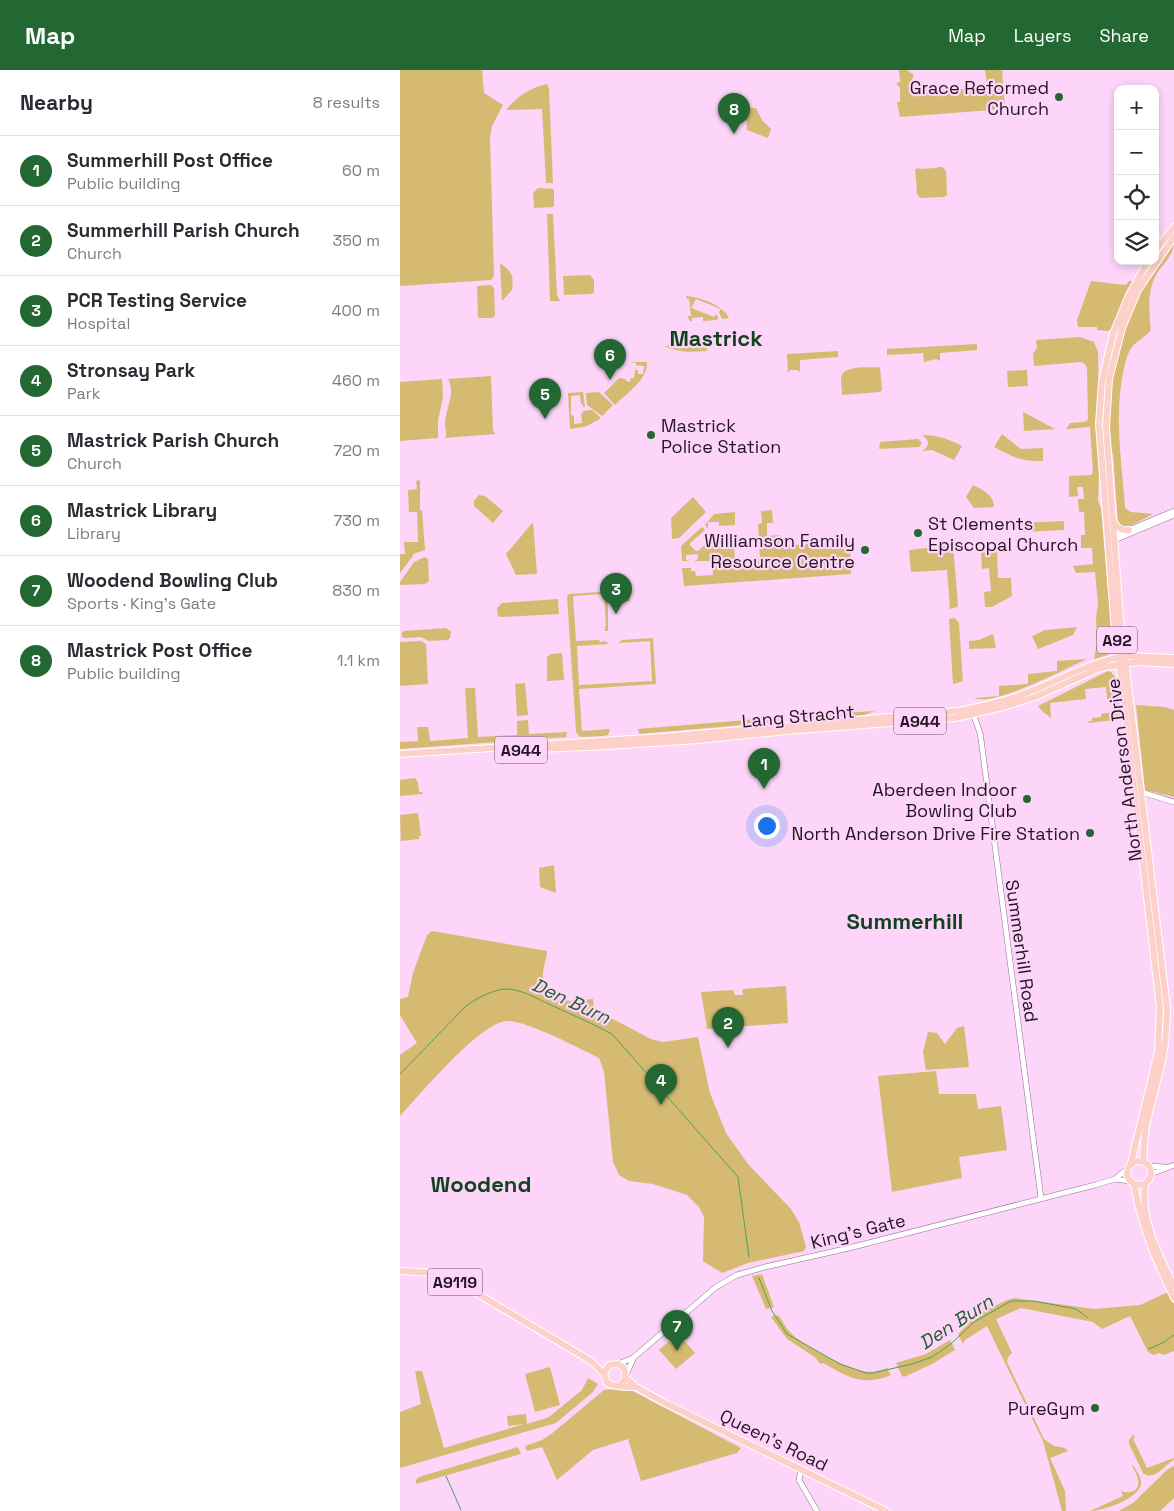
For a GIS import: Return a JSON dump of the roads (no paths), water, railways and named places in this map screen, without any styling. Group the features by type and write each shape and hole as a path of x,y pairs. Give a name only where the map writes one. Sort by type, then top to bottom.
{"main road":[{"path":"1159,246 1174,227"},
{"name":"North Anderson Drive","path":"1111,539 1112,514 1106,426 1108,391 1114,356 1134,297 1156,261 1174,238"},
{"name":"North Anderson Drive","path":"1129,1166 1158,1052 1160,1022 1158,981 1122,660 1099,424 1102,381 1118,321 1132,289 1146,265"},
{"path":"1112,514 1116,526 1122,530 1129,530"},
{"name":"A944","path":"1122,660 1174,658"},
{"name":"A944","path":"1122,660 1174,664"},
{"name":"Lang Stracht","path":"400,754 679,735 972,711 1032,691 1090,666 1122,660"},
{"name":"North Anderson Drive","path":"1138,793 1164,976 1167,1015 1163,1060 1150,1106 1145,1133 1143,1152 1146,1164"},
{"path":"1129,1166 1139,1161 1146,1164"},
{"name":"A92","path":"1146,1164 1151,1174"},
{"name":"A92","path":"1129,1166 1126,1175 1132,1183 1152,1253 1174,1298"},
{"path":"1151,1174 1145,1184 1144,1202 1157,1250 1174,1286"},
{"path":"1132,1183 1145,1184"},
{"name":"A9119","path":"400,1271 434,1273 461,1284 591,1361 604,1374 605,1381 609,1385 615,1387 620,1385 636,1387"},
{"name":"A9119","path":"591,1361 609,1365 618,1364 624,1368 626,1376 636,1387"},
{"path":"604,1374 609,1365"},
{"path":"620,1385 626,1376"},
{"name":"Queen's Road","path":"636,1387 886,1511"}],"street":[{"path":"1111,539 1174,513"},
{"path":"1111,539 1174,513"},
{"name":"Summerhill Road","path":"972,711 980,729 1041,1198"},
{"path":"1138,793 1174,802"},
{"path":"1146,1164 1174,1165"},
{"name":"King's Gate","path":"1115,1179 1129,1166"},
{"path":"1151,1174 1167,1166"},
{"name":"King's Gate","path":"618,1364 633,1358 716,1287 737,1275 834,1252 1115,1179 1132,1183"},
{"name":"King's Gate","path":"626,1376 633,1358"},
{"path":"801,1470 799,1480 817,1511"}],"waterway":[{"name":"Den Burn","path":"400,1074 465,1007 483,996 504,989 522,992 612,1034 738,1177 749,1257"},
{"name":"Den Burn","path":"759,1278 772,1311 787,1334 840,1364 866,1373 912,1364 932,1357 951,1344 974,1322 1011,1301 1034,1301 1076,1309 1088,1318"},
{"name":"Den Burn","path":"1149,1349 1174,1335"},
{"path":"446,1476 461,1510"}],"place":[{"name":"Grace Reformed Church","path":"1059,97"},
{"name":"Mastrick Post Office","path":"734,134"},
{"name":"Mastrick Library","path":"610,380"},
{"name":"Mastrick Parish Church","path":"545,419"},
{"name":"Mastrick Police Station","path":"651,435"},
{"name":"St Clements Episcopal Church","path":"918,533"},
{"name":"Williamson Family Resource Centre","path":"865,550"},
{"name":"PCR Testing Service","path":"616,614"},
{"name":"Summerhill Post Office","path":"764,789"},
{"name":"Aberdeen Indoor Bowling Club","path":"1027,799"},
{"name":"North Anderson Drive Fire Station","path":"1090,833"},
{"name":"Summerhill Parish Church","path":"728,1048"},
{"name":"Stronsay Park","path":"661,1105"},
{"name":"Woodend Bowling Club","path":"677,1351"},
{"name":"PureGym","path":"1095,1408"}],"district":[{"name":"Mastrick","path":"716,338"},
{"name":"Summerhill","path":"905,921"},
{"name":"Woodend","path":"481,1184"}]}
